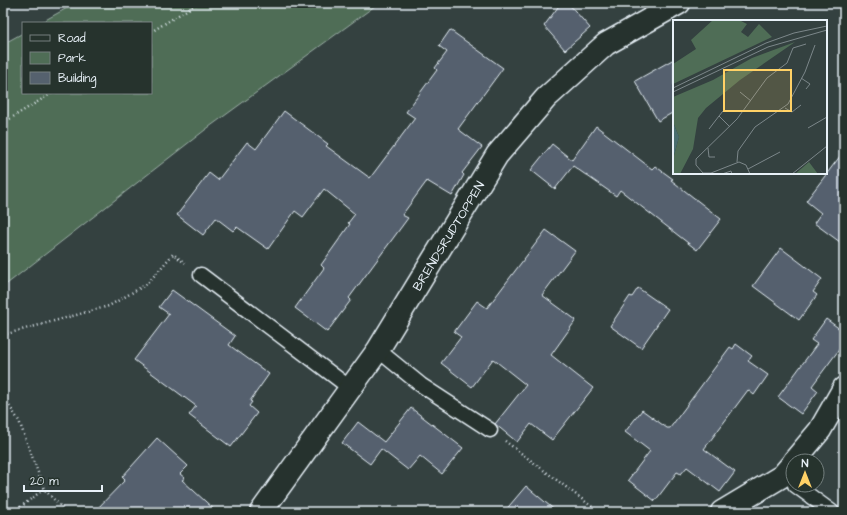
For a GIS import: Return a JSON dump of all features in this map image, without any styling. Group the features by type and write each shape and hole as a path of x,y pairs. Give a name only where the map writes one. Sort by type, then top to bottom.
{"street":[{"name":"BRENDSRUDTOPPEN","path":"261,512 378,350 497,155 546,98 606,44 678,3"},
{"path":"805,453 844,388"},
{"path":"722,512 785,478"}],"lane":[{"path":"201,275 350,388"},
{"path":"378,350 421,385 490,430"},
{"path":"812,493 832,512"}],"path":[{"path":"152,31 198,3"},
{"path":"3,123 50,94"},
{"path":"3,335 109,306 147,284 173,254 201,275"},
{"path":"3,396 19,422 44,489 66,512"},
{"path":"490,430 599,512"},
{"path":"14,512 44,489"}],"green space":[{"path":"76,3 379,3 205,130 3,287 3,44 22,34 22,94 152,94 152,22 42,22"}],"building":[{"path":"561,3 568,3 590,28 565,50 544,26"},
{"path":"450,30 503,68 458,129 482,147 462,173 464,175 452,196 427,181 402,215 408,218 349,298 351,300 327,332 295,308 324,268 321,265 350,224 348,223 355,214 324,189 303,217 295,211 268,249 237,227 233,231 216,218 203,235 177,215 209,173 218,180 247,142 256,149 284,111 328,144 326,146 370,178 415,118 406,112 437,70 435,68 447,52 439,46"},
{"path":"673,60 673,113 658,121 635,81"},
{"path":"596,126 652,169 655,166 673,179 671,180 721,219 697,250 620,190 616,196 573,166 555,189 531,170 552,144 572,160"},
{"path":"844,151 844,245 814,223 821,213 806,201"},
{"path":"546,230 575,251 542,295 576,320 551,355 593,388 552,440 531,424 517,442 495,424 526,385 493,359 472,387 441,363 461,337 454,332 477,301 487,308"},
{"path":"781,248 822,279 813,292 817,295 799,320 753,286"},
{"path":"638,288 668,309 641,348 610,326 630,296 632,297"},
{"path":"172,290 235,336 229,345 269,374 250,401 252,402 249,406 257,413 231,447 189,415 196,406 134,360 169,314 159,307"},
{"path":"826,319 844,332 844,343 812,386 818,391 801,414 778,397 817,344 811,340"},
{"path":"736,344 752,356 748,361 768,375 754,395 748,390 704,449 735,472 720,492 687,467 681,474 677,472 655,501 628,480 650,451 625,432 642,410 667,428 670,428 730,347 733,349"},
{"path":"411,408 463,448 442,474 420,456 408,470 381,449 370,464 342,443 358,422 384,442"},
{"path":"157,438 188,466 180,474 185,478 182,480 217,512 94,512 125,480 122,477"},
{"path":"526,486 557,512 504,512"}]}
